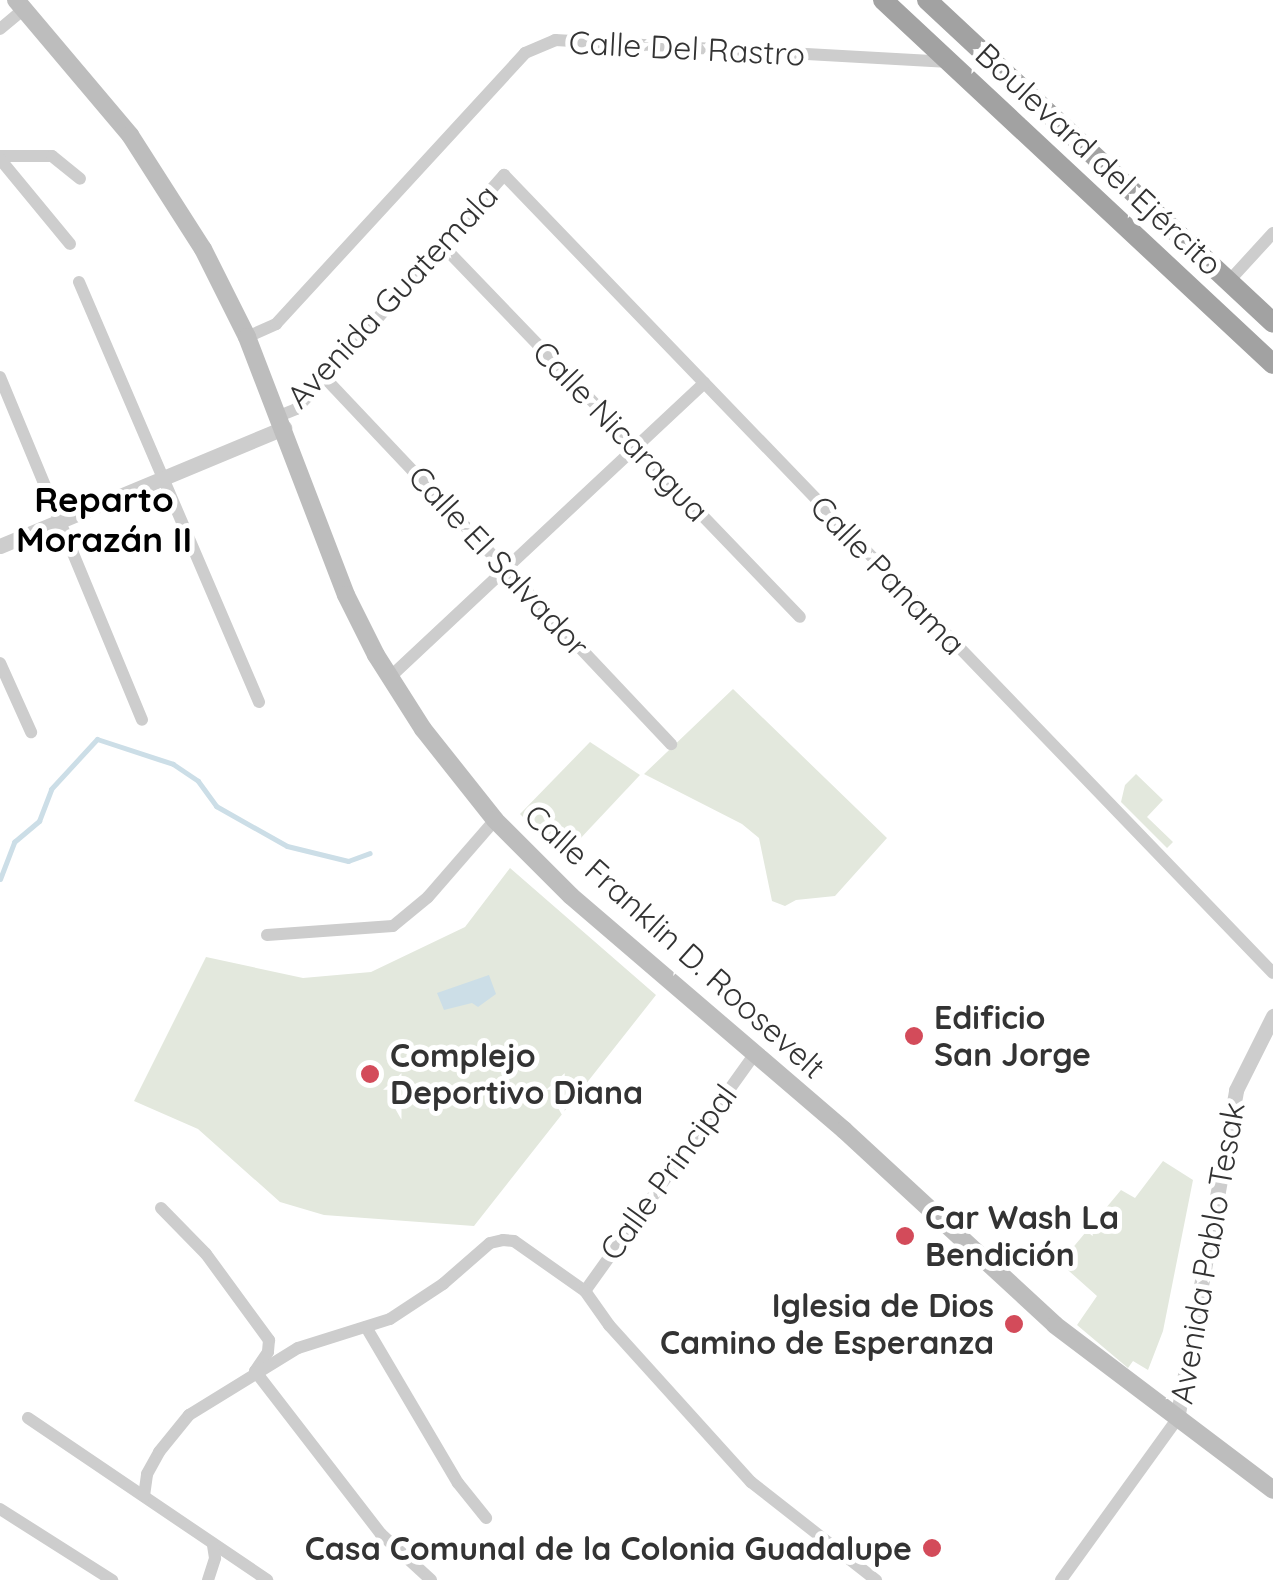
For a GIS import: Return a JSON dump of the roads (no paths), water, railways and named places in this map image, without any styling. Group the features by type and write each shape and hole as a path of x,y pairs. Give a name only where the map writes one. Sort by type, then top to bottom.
{"highway":[{"name":"Boulevard del Ejército","path":"883,0 1273,364"},
{"name":"Boulevard del Ejército","path":"927,0 1273,323"},
{"path":"990,99 1025,115 1198,280 1213,287 1229,281"}],"main road":[{"name":"Calle Franklin D. Roosevelt","path":"20,4 130,135 203,248 247,337 346,595 389,678 495,820 572,896 844,1130 1082,1348 1273,1490"}],"street":[{"path":"0,29 20,4"},
{"name":"Calle Del Rastro","path":"247,337 276,324 525,53 554,40 951,62"},
{"path":"0,158 52,156 80,179"},
{"path":"0,158 70,244"},
{"name":"Avenida Guatemala","path":"282,422 504,176"},
{"name":"Calle Panama","path":"504,176 1273,973"},
{"path":"1229,281 1273,233"},
{"name":"Calle Nicaragua","path":"442,245 800,617"},
{"path":"78,282 259,702"},
{"path":"0,377 142,720"},
{"name":"Calle El Salvador","path":"325,378 672,744"},
{"path":"389,678 704,382"},
{"path":"0,546 164,480 282,422"},
{"path":"0,663 31,732"},
{"path":"267,935 393,926 428,898 495,820"},
{"name":"Avenida Pablo Tesak","path":"1061,1580 1177,1419 1236,1090 1273,1016"},
{"name":"Calle Principal","path":"584,1291 754,1055"},
{"path":"161,1208 206,1254 269,1340 268,1352 255,1371"},
{"path":"144,1496 148,1474 172,1432 189,1415 255,1371 311,1343 366,1327 418,1302 490,1243 514,1241 584,1291 609,1325 751,1482 876,1580"},
{"path":"366,1327 458,1484 486,1518"},
{"path":"255,1371 381,1534 431,1580"},
{"path":"28,1418 266,1580"},
{"path":"0,1509 112,1580"},
{"path":"208,1580 215,1558 213,1546"}],"waterway":[{"path":"0,879 14,842 39,821 51,789 97,739 173,764 198,781 216,806 287,846 348,861 370,853"}],"place":[{"name":"Edificio San Jorge","path":"914,1036"},
{"name":"Complejo Deportivo Diana","path":"370,1074"},
{"name":"Car Wash La Bendición","path":"905,1236"},
{"name":"Iglesia de Dios Camino de Esperanza","path":"1014,1324"},
{"name":"Casa Comunal de la Colonia Guadalupe","path":"932,1548"}],"district":[{"name":"Reparto Morazán II","path":"104,519"}]}
